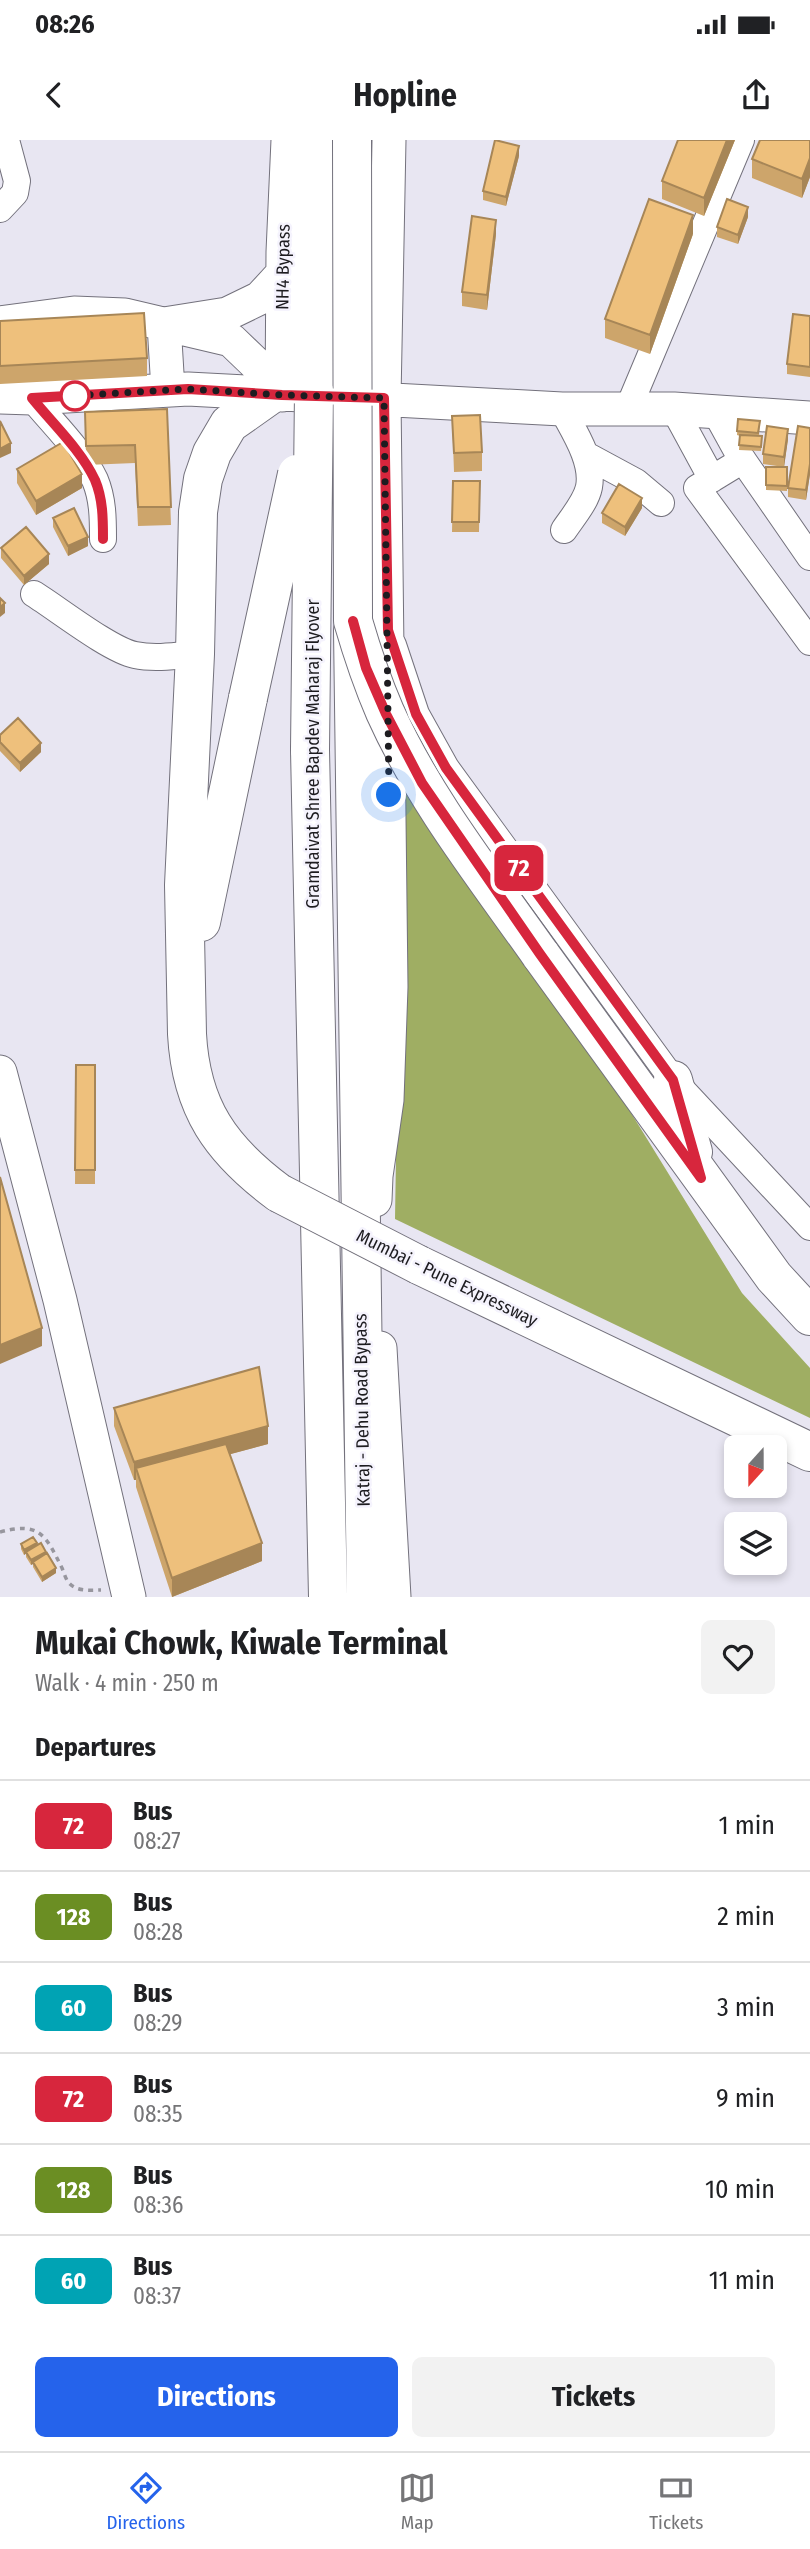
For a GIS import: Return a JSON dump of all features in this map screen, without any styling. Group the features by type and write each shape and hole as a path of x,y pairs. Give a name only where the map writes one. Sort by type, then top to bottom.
{"highway":[{"name":"Gramdaivat Shree Bapdev Maharaj Flyover","path":"317,140 290,393 310,750 328,1597"},
{"path":"352,140 371,626 366,668 386,714 422,783 540,954 701,1178 774,1277 810,1316"},
{"path":"187,1011 184,885 195,654 198,512 203,480 212,453 229,424 290,393"},
{"path":"187,1011 199,931 248,698 290,393"},
{"path":"367,1224 353,749 371,626"},
{"name":"Mumbai - Pune Expressway","path":"187,1011 187,1044 191,1073 202,1108 232,1153 279,1193 419,1265 810,1452"},
{"path":"673,1080 701,1178"},
{"name":"Katraj - Dehu Road Bypass","path":"366,1597 367,1224"}],"main road":[{"name":"NH4 Bypass","path":"288,140 283,273 290,393"},
{"path":"389,140 384,398 371,626 391,987 387,1100 367,1224 378,1319 394,1597"},
{"path":"164,324 227,314 260,298 283,273"},
{"path":"0,323 74,313 125,315 231,340 290,393"},
{"path":"164,324 168,390"},
{"path":"16,398 188,389 562,409 674,409 810,418"},
{"path":"0,1072 60,1300 128,1593"}],"street":[{"path":"0,209 15,193 17,181 6,140"},
{"path":"628,408 741,140"},
{"path":"16,398 82,460 95,481 101,500 103,539"},
{"path":"562,409 586,455 589,486 564,530"},
{"path":"674,409 712,479"},
{"path":"716,413 743,460 810,557"},
{"path":"586,455 636,482 661,503"},
{"path":"743,460 697,488 810,642"},
{"path":"34,594 115,647 133,655 150,657 195,654"},
{"path":"371,626 446,768 673,1080 810,1227"}],"path":[{"path":"0,1532 30,1529 39,1531 51,1545 70,1585 83,1591 128,1593"}],"green space":[{"path":"402,789 612,1082 742,1293 810,1368 810,1418 395,1219"}],"building":[{"path":"495,140 519,146 506,197 483,191"},
{"path":"678,140 727,140 704,198 662,181"},
{"path":"760,140 810,140 810,158 802,179 752,159"},
{"path":"649,199 693,215 650,335 605,319"},
{"path":"727,199 748,207 738,235 717,227"},
{"path":"472,216 496,220 487,295 462,292"},
{"path":"144,313 147,358 0,366 0,321"},
{"path":"793,314 810,316 810,367 787,364"},
{"path":"167,409 171,507 138,507 135,445 86,446 85,412"},
{"path":"480,415 482,452 454,453 452,416"},
{"path":"738,419 760,421 758,433 737,431"},
{"path":"0,421 11,443 0,449"},
{"path":"767,426 788,429 784,457 763,454"},
{"path":"798,426 810,428 810,464 806,490 788,488"},
{"path":"740,435 762,436 761,447 739,445"},
{"path":"63,442 82,474 36,501 17,469"},
{"path":"766,467 787,467 787,486 766,485"},
{"path":"453,481 480,481 479,522 452,522"},
{"path":"619,484 642,498 625,527 602,513"},
{"path":"74,508 88,537 68,546 53,518"},
{"path":"26,527 49,554 24,576 1,548"},
{"path":"18,718 41,743 20,763 0,742 0,735"},
{"path":"76,1065 95,1065 95,1170 75,1170"},
{"path":"0,1177 42,1328 0,1345"},
{"path":"259,1367 268,1426 134,1462 114,1408"},
{"path":"226,1444 262,1543 172,1578 136,1468"},
{"path":"33,1537 37,1543 24,1550 21,1544"},
{"path":"41,1543 46,1552 31,1560 26,1552"},
{"path":"47,1553 56,1568 42,1577 33,1562"}],"bus line":[{"name":"72","path":"103,539 101,500 95,481 82,460 32,398 188,389 384,398 388,630 416,714 446,768 673,1080 701,1178 465,848 422,783 386,714 366,668 353,621"}],"route":[{"path":"75,396 70,396 188,389 384,398 389,795"}]}
